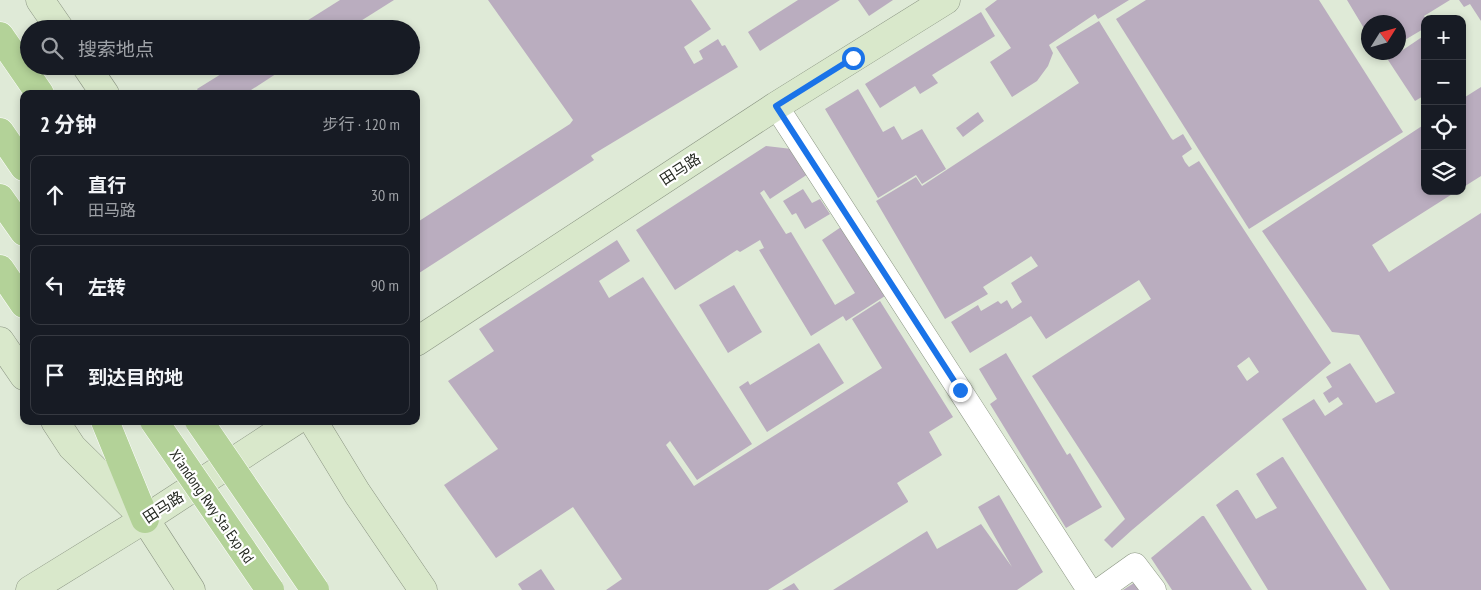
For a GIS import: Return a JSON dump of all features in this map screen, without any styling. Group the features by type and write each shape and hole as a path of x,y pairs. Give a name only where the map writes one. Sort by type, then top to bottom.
{"main road":[{"path":"0,36 20,65"},
{"path":"27,75 37,90"},
{"path":"0,132 20,161"},
{"path":"0,198 20,226"},
{"path":"0,270 20,298"},
{"path":"107,425 145,519"},
{"name":"Xi'andong Rwy Sta Exp Rd","path":"157,425 270,590"},
{"path":"202,425 315,590"}],"street":[{"path":"40,0 54,20"},
{"name":"田马路","path":"420,339 776,106 946,0"},
{"path":"92,75 102,90"},
{"path":"776,106 1090,590"},
{"path":"0,341 20,370"},
{"path":"58,425 72,447 145,519 191,590"},
{"name":"田马路","path":"30,590 145,519 289,425"},
{"path":"315,425 356,493 423,590"},
{"path":"1100,590 1135,565 1154,590"}],"building":[{"path":"340,0 394,0 362,20 308,20"},
{"path":"488,0 691,0 711,29 684,47 694,64 703,59 699,51 718,39 722,46 725,45 738,67 592,155 594,160 420,272 420,220 570,124 573,120"},
{"path":"798,0 840,0 760,51 748,32"},
{"path":"858,0 893,0 869,16"},
{"path":"997,0 1129,0 1098,19 1095,14 1049,45 1053,53 1048,66 1037,81 1012,97 990,62 1011,48 985,9"},
{"path":"1146,0 1319,0 1403,132 1249,229 1116,19"},
{"path":"1347,0 1450,0 1426,15 1421,15 1421,30 1406,39 1406,15 1361,15 1361,23"},
{"path":"1459,0 1481,0 1481,21 1470,4 1464,7"},
{"path":"981,12 995,36 932,75 938,83 920,94 915,86 880,108 865,84"},
{"path":"1099,21 1171,138 1173,140 1183,134 1192,149 1182,156 1185,162 1189,167 1199,161 1331,363 1112,548 1104,540 1125,519 1032,376 1151,299 1139,280 1046,339 1031,316 970,353 951,322 978,305 981,311 998,301 1001,304 1007,300 1012,309 1022,302 1011,283 1038,266 1031,256 983,287 988,294 945,319 876,201 916,177 922,186 1079,83 1056,47","holes":["1249,357 1259,372 1247,381 1237,366"]},
{"path":"1421,38 1421,97 1415,101 1388,60 1406,60 1406,48"},
{"path":"220,75 274,75 251,90 197,89"},
{"path":"1481,87 1481,176 1466,185 1466,105 1466,96"},
{"path":"858,89 883,132 894,126 902,140 922,129 946,169 922,184 916,175 878,198 825,109"},
{"path":"978,112 984,121 963,137 956,128"},
{"path":"1421,127 1421,195 1451,195 1372,245 1389,272 1481,213 1481,590 1390,590 1282,419 1314,399 1325,416 1343,404 1338,397 1329,403 1323,393 1332,387 1326,377 1350,363 1376,403 1395,393 1359,335 1332,332 1262,231"},
{"path":"766,146 792,149 808,174 770,199 764,190 760,193 786,234 791,232 835,305 855,293 822,240 841,227 885,296 846,321 843,316 811,336 759,250 764,248 760,240 740,252 737,250 675,290 636,230"},
{"path":"803,189 812,203 820,199 830,214 805,229 796,213 792,215 783,201"},
{"path":"617,240 630,261 599,281 609,298 643,277 752,444 697,480 670,441 666,445 694,486 882,368 852,319 880,301 953,417 929,432 942,455 897,483 908,502 768,590 606,590 622,579 573,507 496,558 444,485 498,449 448,381 494,351 479,329"},
{"path":"734,285 762,332 728,353 699,305"},
{"path":"819,343 844,383 767,432 739,387 748,381 750,385"},
{"path":"1006,353 1067,455 1070,453 1102,507 1066,528 990,404 997,399 979,369"},
{"path":"1282,457 1367,590 1268,590 1216,505 1238,490 1256,519 1277,508 1256,474"},
{"path":"999,495 1043,572 1017,590 833,590 927,531 937,549 981,524 1012,567 978,507"},
{"path":"1204,516 1252,590 1172,590 1151,558"},
{"path":"541,569 555,590 522,590 518,584"},
{"path":"794,583 799,590 782,590"},
{"path":"1134,583 1139,590 1123,590"}],"route":[{"path":"853,58 776,106 960,390"}]}
